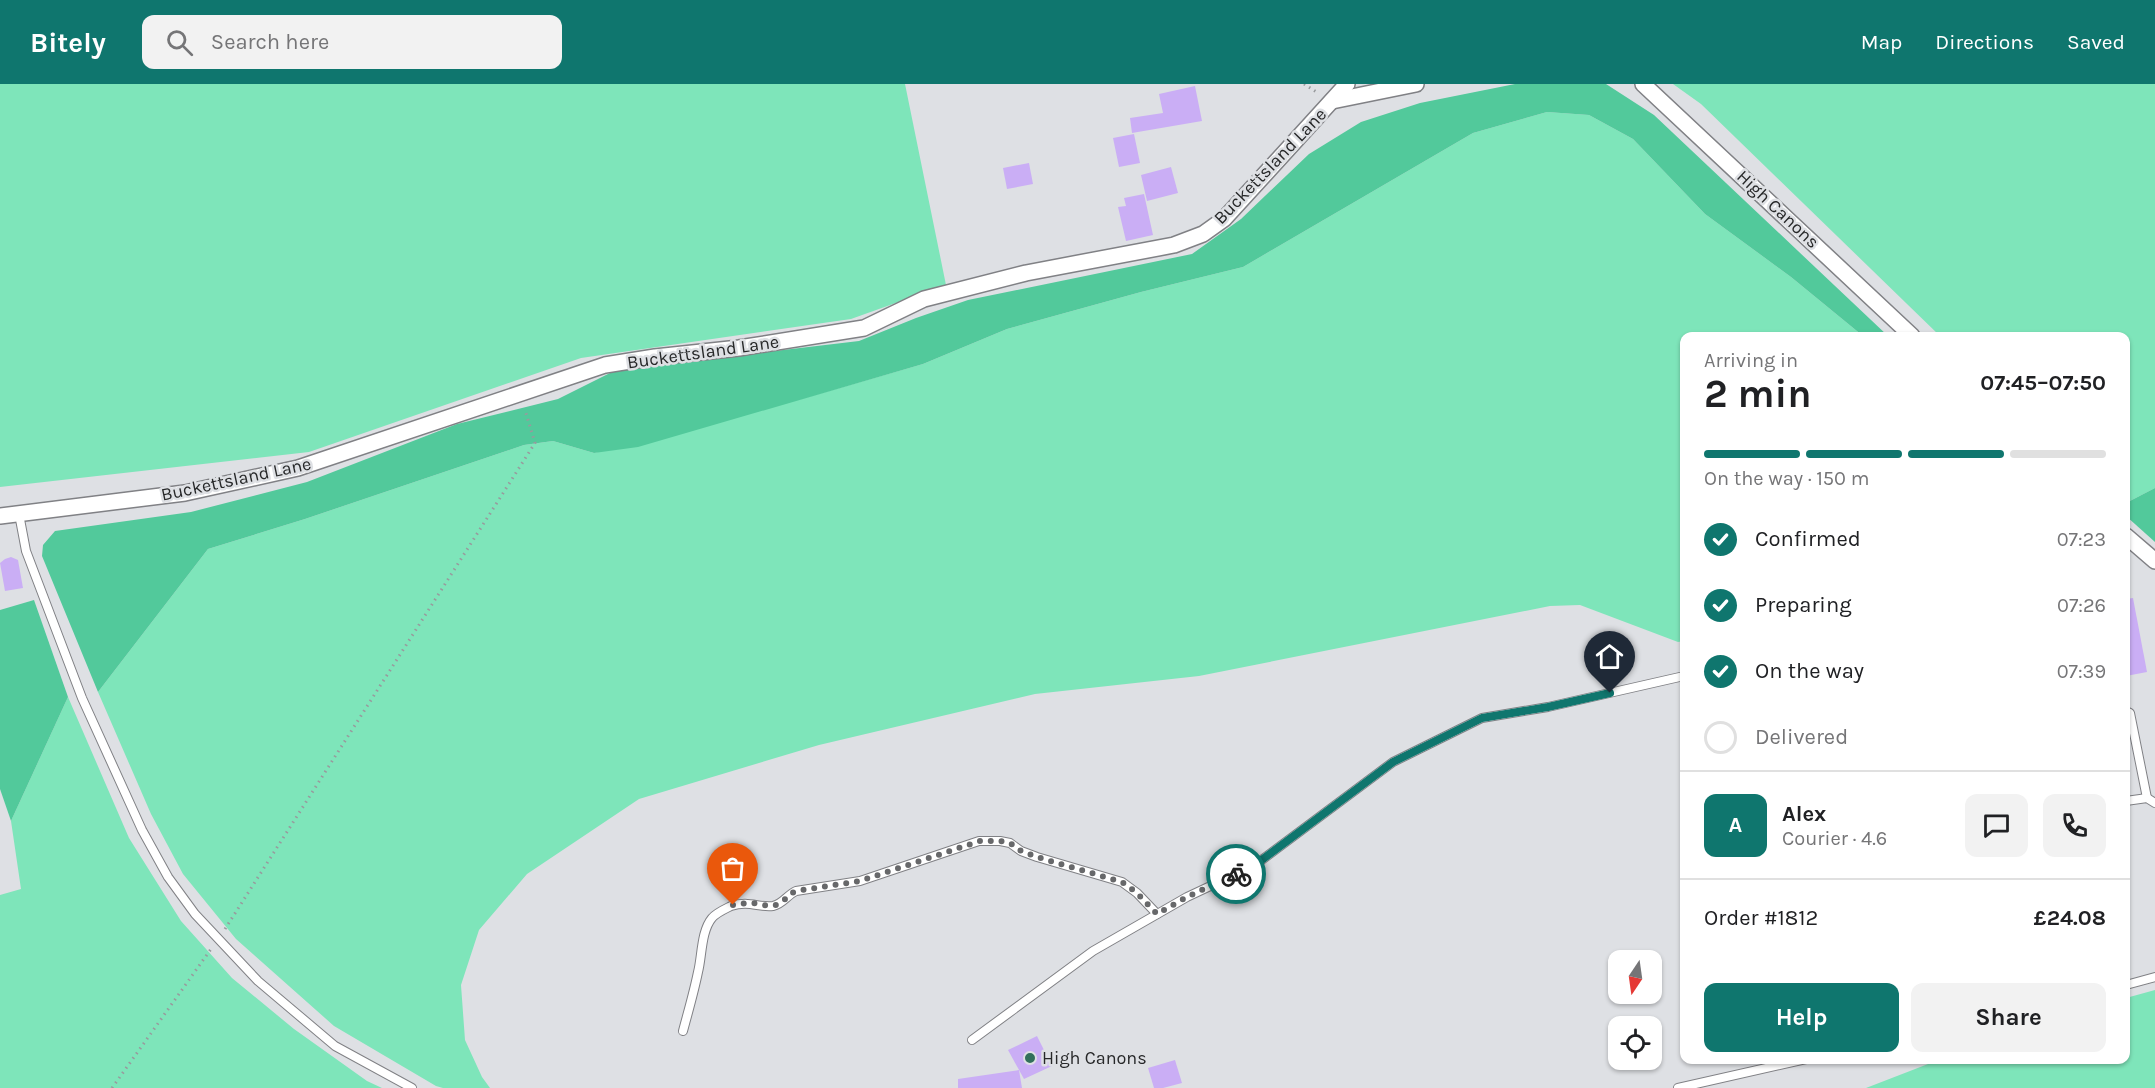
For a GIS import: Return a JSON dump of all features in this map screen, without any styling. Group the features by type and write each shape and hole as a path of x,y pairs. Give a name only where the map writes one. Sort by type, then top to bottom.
{"street":[{"name":"Buckettsland Lane","path":"0,516 185,493 298,468 605,365 760,345 864,328 924,299 1026,273 1174,245 1203,234 1224,219 1347,84"},
{"path":"1332,101 1416,84"},
{"name":"High Canons","path":"1643,84 1907,332"},
{"path":"2130,539 2155,561"}],"lane":[{"path":"19,514 26,551 78,687 142,830 168,877 195,914 258,981 336,1046 412,1088"},
{"path":"972,1040 1094,951 1187,897 1255,865 1393,762 1482,718 1548,707 1680,677"},
{"path":"2130,713 2147,798"},
{"path":"2130,800 2147,798 2155,803"},
{"path":"683,1031 699,971 706,929 711,919 721,911 733,905 748,903 775,905 796,891 860,881 980,841 1010,843 1021,851 1037,857 1122,882 1137,893 1157,914"},
{"path":"2130,984 2155,977"},
{"path":"1678,1088 1784,1064"}],"path":[{"path":"112,1088 218,940 535,443 520,393"}],"green space":[{"path":"0,84 905,84 946,285 851,319 581,358 309,452 0,487"},
{"path":"1515,84 1606,84 1654,115 1884,332 1858,332 1791,277 1705,214 1633,139 1589,115 1547,112 1473,133 1243,267 1007,329 923,364 638,447 594,453 553,441 524,445 305,519 208,549 98,692 42,556 43,545 55,531 191,512 307,482 457,424 558,399 616,370 859,341 968,300 1192,254 1241,219 1309,154 1361,122 1420,103"},
{"path":"1673,84 2155,84 2155,488 2130,501 2130,332 1936,332 1701,104"},
{"path":"1547,112 1589,115 1633,139 1705,214 1791,277 1858,332 1680,332 1680,642 1580,605 1550,606 1199,676 1035,694 819,745 639,799 527,874 479,930 461,985 465,1040 482,1077 490,1088 436,1086 334,1026 236,939 183,874 151,814 98,692 208,549 305,519 524,445 553,441 594,453 744,415 923,364 1007,329 1243,267 1473,133"},
{"path":"2155,488 2155,542 2130,520 2130,501"},
{"path":"34,600 68,697 11,821 0,789 0,610"},
{"path":"68,697 129,838 181,921 232,978 294,1029 367,1081 382,1088 0,1088 0,895 21,889 11,821"},
{"path":"2155,990 2155,1088 1866,1088 1928,1064 2130,1064 2130,997"}],"building":[{"path":"1195,86 1202,121 1132,133 1130,118 1163,113 1159,94"},
{"path":"1134,134 1140,163 1119,167 1113,138"},
{"path":"1029,163 1033,184 1007,189 1003,168"},
{"path":"1171,167 1178,193 1147,201 1141,175"},
{"path":"1144,194 1153,235 1126,241 1118,207 1126,206 1124,198"},
{"path":"11,557 18,560 23,588 5,591 0,563"},
{"path":"2130,598 2133,598 2147,672 2130,675"},
{"path":"1037,1036 1052,1066 1024,1079 1008,1050"},
{"path":"1175,1060 1182,1083 1154,1088 1148,1068"},
{"path":"1019,1070 1022,1088 958,1088 958,1079"}],"way so far":[{"path":"733,905 748,903 775,905 796,891 860,881 980,841 1010,843 1021,851 1037,857 1122,882 1137,893 1157,914 1236,874"}],"place":[{"name":"High Canons","path":"1030,1058"}],"route":[{"path":"1236,874 1255,865 1393,762 1482,718 1548,707 1610,693"}]}
